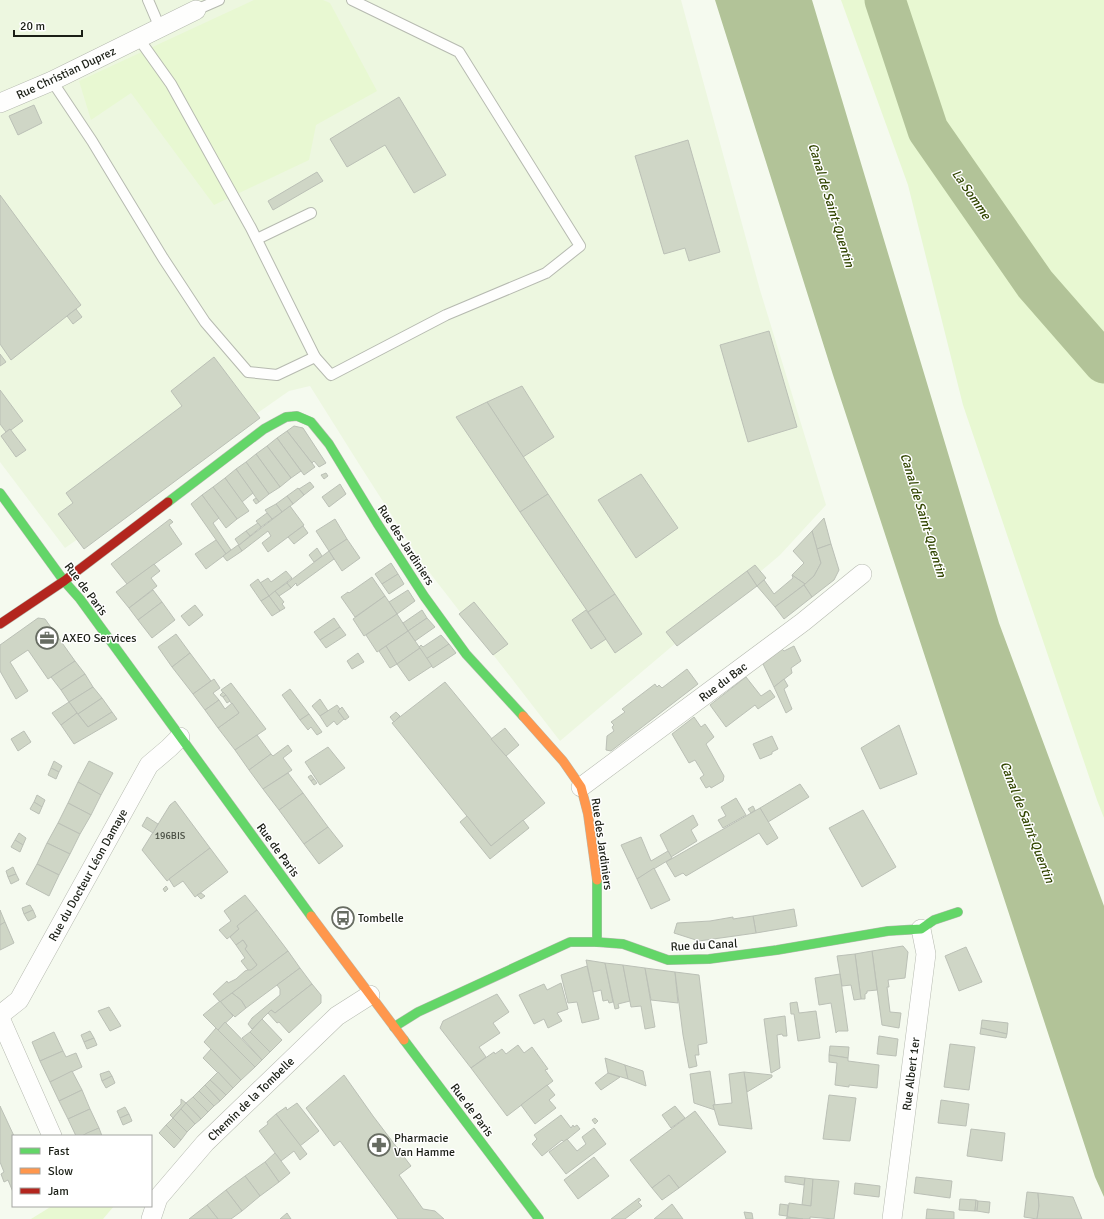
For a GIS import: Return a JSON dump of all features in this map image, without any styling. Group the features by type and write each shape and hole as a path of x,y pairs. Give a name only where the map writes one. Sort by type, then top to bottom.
{"street":[{"name":"Rue Christian Duprez","path":"0,103 52,81 196,10"},
{"name":"Rue des Jardiniers","path":"0,624 64,580 264,429 286,417 297,416 311,422 329,444 424,596 466,654 532,725 563,761 581,787 588,814 597,878 597,942"},
{"name":"Rue de Paris","path":"0,493 64,580 80,599 370,995 539,1219"},
{"name":"Rue du Bac","path":"581,787 803,622 862,574"},
{"name":"Rue du Docteur Léon Damaye","path":"0,1016 19,1000 149,765 180,737"},
{"name":"Rue du Canal","path":"394,1027 418,1012 570,942 623,944 668,960 709,959 777,950 888,931 922,929 934,920 958,912"},
{"name":"Rue Albert 1er","path":"892,1219 926,954 922,929"},
{"name":"Chemin de la Tombelle","path":"151,1219 158,1198 205,1143 337,1016 370,995"},
{"path":"0,1016 52,1135"}],"lane":[{"path":"148,0 160,28"},
{"path":"196,10 219,0"},
{"path":"139,38 171,84 257,239 315,357 331,375 446,315 546,273 580,246 460,52 352,0"},
{"path":"52,81 92,141 163,258 205,322 248,372 277,375 315,357"},
{"path":"257,239 311,213"}],"shaded area":[{"path":"0,0 681,0 760,290 826,505 780,555 560,741 423,564 310,386 289,391 65,548 0,462"},
{"path":"254,0 323,0 330,3 377,91 316,125 309,160 214,205 131,93 91,120 79,81"},
{"path":"841,0 1104,0 1104,818 963,405 908,185"},
{"path":"50,1207 113,1207 103,1219 31,1219"}],"water":[{"name":"Canal de Saint-Quentin","path":"715,0 812,0 999,623 1104,906 1104,1197 1095,1177 833,375"}],"building":[{"path":"399,97 446,175 414,193 385,145 347,167 330,139"},
{"path":"34,105 42,123 18,135 9,116"},
{"path":"688,140 720,252 689,261 685,248 664,254 635,156"},
{"path":"317,172 323,181 273,210 268,201"},
{"path":"0,195 81,305 11,360 0,344"},
{"path":"76,309 82,317 73,324 67,316"},
{"path":"769,331 797,427 748,442 720,345"},
{"path":"0,354 6,362 0,366"},
{"path":"214,357 260,418 84,549 58,514 73,503 66,493 182,406 171,391"},
{"path":"522,386 554,437 523,457 487,402"},
{"path":"0,390 23,421 6,432 0,424"},
{"path":"487,402 548,494 520,512 456,417"},
{"path":"294,426 303,428 326,463 319,467 314,461 312,463 287,431"},
{"path":"10,429 26,450 16,457 1,436"},
{"path":"287,431 315,467 304,475 277,438"},
{"path":"277,438 301,471 291,478 267,446"},
{"path":"267,446 291,478 280,487 256,454"},
{"path":"256,454 280,487 269,494 246,462"},
{"path":"246,462 269,494 259,502 236,469"},
{"path":"236,469 253,493 242,502 225,478"},
{"path":"326,473 328,476 324,479 321,475"},
{"path":"641,474 678,528 636,558 598,500"},
{"path":"225,478 249,511 237,519 213,487"},
{"path":"310,482 314,487 304,495 299,489"},
{"path":"340,484 346,494 329,507 322,497"},
{"path":"213,487 237,519 226,528 202,495"},
{"path":"298,488 304,495 293,504 287,496"},
{"path":"548,494 615,594 588,612 520,512"},
{"path":"202,495 219,518 213,523 231,550 226,554 191,504"},
{"path":"287,496 293,504 282,512 276,504"},
{"path":"256,498 259,502 256,504 253,500"},
{"path":"276,504 282,512 272,519 265,510"},
{"path":"290,506 304,525 268,552 262,543 271,536 268,531 242,551 238,545"},
{"path":"267,513 272,519 261,527 256,521"},
{"path":"824,518 831,544 817,549 812,531"},
{"path":"170,519 173,522 169,525 182,544 127,584 111,564"},
{"path":"335,519 347,539 329,551 316,531"},
{"path":"258,523 261,527 250,536 246,531"},
{"path":"303,526 308,533 294,544 288,537"},
{"path":"246,531 250,536 239,545 235,539"},
{"path":"812,531 821,563 814,576 805,584 792,575 804,563 793,551"},
{"path":"347,539 360,558 342,571 329,551"},
{"path":"216,540 226,554 206,569 195,554"},
{"path":"831,544 839,570 834,580 812,597 804,585 814,576 821,563 817,549"},
{"path":"238,545 242,551 227,561 223,556"},
{"path":"317,548 322,556 314,562 309,555"},
{"path":"329,551 334,559 297,586 296,583 291,588 287,583"},
{"path":"391,563 398,574 382,584 375,574"},
{"path":"154,564 160,571 151,578 157,586 129,608 116,592"},
{"path":"755,565 766,578 757,586 747,571"},
{"path":"286,571 292,578 269,596 260,583 268,578 271,582"},
{"path":"747,571 757,586 677,646 666,632"},
{"path":"398,574 404,584 389,594 382,584"},
{"path":"792,575 805,584 775,607 757,586 764,580 774,594 793,578"},
{"path":"372,577 385,596 355,617 341,597"},
{"path":"258,579 269,596 261,601 250,585"},
{"path":"287,583 291,588 279,596 275,591"},
{"path":"804,585 812,597 784,619 775,607"},
{"path":"153,590 162,602 138,620 129,608"},
{"path":"408,590 415,601 397,614 389,602"},
{"path":"275,591 284,602 282,604 285,608 280,611 269,596"},
{"path":"615,594 642,634 615,653 588,612"},
{"path":"269,596 280,611 272,616 261,601"},
{"path":"385,596 397,614 364,636 353,619"},
{"path":"162,602 175,620 152,638 138,620"},
{"path":"474,602 508,644 493,655 459,614"},
{"path":"195,605 203,615 189,626 181,616"},
{"path":"422,610 427,618 408,631 403,623"},
{"path":"586,610 606,639 591,649 572,620"},
{"path":"397,614 408,631 377,652 366,635"},
{"path":"38,618 45,619 75,661 48,679 28,650 10,662 28,691 16,699 0,671 0,645"},
{"path":"334,618 340,627 320,640 314,632"},
{"path":"427,618 435,627 415,641 408,631"},
{"path":"340,627 346,635 326,648 320,640"},
{"path":"408,631 420,648 397,664 386,646"},
{"path":"176,634 190,653 172,667 158,647"},
{"path":"441,635 449,644 426,659 419,647 421,645 423,647"},
{"path":"449,644 456,653 433,668 426,659"},
{"path":"386,646 397,664 390,668 379,651"},
{"path":"794,646 801,661 791,668 792,673 774,687 763,664 782,649 784,651"},
{"path":"420,648 432,666 409,681 397,664"},
{"path":"190,653 211,681 193,694 172,667"},
{"path":"358,653 364,662 352,669 347,661"},
{"path":"75,661 85,674 61,690 51,677"},
{"path":"687,669 698,684 611,751 606,750 607,736 614,731 612,727 614,725 611,722 625,712 622,709 655,684 657,687 659,685 662,688"},
{"path":"85,674 93,687 69,702 61,690"},
{"path":"746,677 761,696 770,690 775,697 758,709 755,705 726,727 710,705"},
{"path":"214,679 220,688 213,693 219,700 205,710 193,694"},
{"path":"784,679 788,686 784,689 792,709 786,713 774,687"},
{"path":"445,682 545,803 491,846 392,723"},
{"path":"231,683 266,729 235,750 218,728 239,713 221,690"},
{"path":"93,687 102,698 78,714 69,702"},
{"path":"290,689 309,714 300,720 282,695"},
{"path":"223,692 226,695 223,697 220,695"},
{"path":"226,695 230,701 227,703 223,697"},
{"path":"102,698 112,712 88,727 78,714"},
{"path":"320,699 328,711 320,716 312,706"},
{"path":"219,700 225,709 232,703 239,713 218,728 205,710"},
{"path":"69,702 77,713 61,725 52,713"},
{"path":"337,705 340,709 338,711 344,719 337,725 334,721 327,727 320,716"},
{"path":"342,707 349,717 345,720 338,711"},
{"path":"112,712 117,719 74,744 61,725 77,713 88,727"},
{"path":"396,712 400,716 394,722 390,717"},
{"path":"309,714 322,732 317,735 311,727 308,730 300,720"},
{"path":"694,717 701,727 705,724 714,737 706,744 724,776 723,781 711,788 710,786 706,788 700,778 704,775 695,760 689,763 672,734"},
{"path":"899,725 917,774 880,789 861,748"},
{"path":"505,728 519,745 506,756 491,739"},
{"path":"24,731 31,742 18,751 11,739"},
{"path":"257,735 271,754 249,770 235,750"},
{"path":"772,736 778,749 772,752 772,754 760,759 753,744"},
{"path":"288,745 292,751 283,758 292,770 263,789 249,770 271,754 273,756"},
{"path":"328,747 345,768 320,785 305,762"},
{"path":"54,761 62,766 59,772 51,768"},
{"path":"89,761 113,773 101,795 78,782"},
{"path":"51,768 59,772 56,779 48,775"},
{"path":"288,773 303,793 279,810 263,789"},
{"path":"311,775 314,779 311,781 308,777"},
{"path":"314,779 317,783 314,785 311,781"},
{"path":"78,782 101,795 91,815 68,803"},
{"path":"800,784 809,797 768,822 760,808"},
{"path":"303,793 328,827 304,844 279,810"},
{"path":"37,795 45,800 42,807 34,802"},
{"path":"736,798 746,815 723,828 718,820 726,816 721,807"},
{"path":"175,801 210,848 167,881 142,850 170,805"},
{"path":"34,802 42,807 39,814 30,809"},
{"path":"68,803 91,815 80,834 58,823"},
{"path":"753,806 755,810 751,813 748,809"},
{"path":"760,808 778,838 767,845 759,833 686,876 683,873 675,877 666,862"},
{"path":"863,810 896,867 862,887 829,828"},
{"path":"693,815 698,825 691,830 697,841 671,857 660,835"},
{"path":"467,816 491,846 523,820 529,828 490,859 460,822"},
{"path":"147,817 158,824 153,833 142,826"},
{"path":"58,823 80,834 70,854 47,843"},
{"path":"328,827 343,846 319,864 304,844"},
{"path":"19,833 26,838 23,845 15,840"},
{"path":"641,837 651,861 668,851 672,858 637,879 621,845"},
{"path":"15,840 23,845 20,852 11,847"},
{"path":"47,843 70,854 59,875 37,864"},
{"path":"210,848 228,872 195,897 183,881 174,887 169,879"},
{"path":"37,864 59,875 49,896 26,884"},
{"path":"13,867 16,874 8,877 6,871"},
{"path":"654,868 670,900 651,909 637,879"},
{"path":"16,874 19,880 11,884 8,877"},
{"path":"166,886 168,889 165,892 163,889"},
{"path":"201,893 205,896 201,899 197,895"},
{"path":"245,895 257,910 237,926 239,929 227,939 219,930 231,921 224,911"},
{"path":"30,905 33,910 24,914 22,908"},
{"path":"794,909 797,926 756,933 753,916"},
{"path":"0,910 5,922 0,925"},
{"path":"33,910 36,917 28,921 24,914"},
{"path":"257,910 288,951 220,1002 213,994 227,981 228,983 236,979 245,971 251,970 257,965 245,949 247,946 243,940 236,945 230,937 239,929 237,926"},
{"path":"753,916 756,933 699,941 674,933 677,923"},
{"path":"5,922 14,943 0,950 0,925"},
{"path":"243,940 247,946 245,949 257,965 251,970 248,970 241,961 245,958 236,945"},
{"path":"903,946 908,952 905,978 888,980 889,987 887,987 890,1012 901,1013 899,1028 882,1025 872,951"},
{"path":"966,947 982,982 959,991 945,956"},
{"path":"288,951 300,968 246,1008 241,1000 232,993"},
{"path":"872,951 877,990 867,991 865,994 865,999 861,999 855,954"},
{"path":"855,954 861,999 854,1000 851,985 842,986 837,956"},
{"path":"586,960 605,963 613,1002 609,1003 608,1000 603,1001 601,990 593,992"},
{"path":"605,963 623,965 630,1001 618,1004 619,1008 615,1009"},
{"path":"623,965 645,968 655,1027 645,1029 641,1006 631,1007"},
{"path":"587,966 599,1019 582,1023 577,1002 568,1003 561,975"},
{"path":"300,968 312,984 275,1013 271,1010 252,1029 248,1024 252,1018 280,995 280,989 277,985"},
{"path":"645,968 675,972 678,1003 651,1000"},
{"path":"675,972 699,975 707,1043 698,1045 699,1055 695,1055 697,1066 689,1068 683,1035"},
{"path":"840,974 848,1031 838,1031 836,1033 831,1003 819,1005 815,978"},
{"path":"561,983 568,1009 557,1013 562,1021 548,1028 544,1019 534,1024 519,995 544,984 547,990"},
{"path":"312,984 321,995 321,1003 289,1033 268,1013 271,1010 275,1013"},
{"path":"232,993 241,1000 246,1008 235,1017 220,1002"},
{"path":"497,994 509,1012 493,1023 500,1033 479,1047 486,1057 471,1068 440,1028 443,1021"},
{"path":"220,1001 233,1016 218,1030 203,1015"},
{"path":"797,1002 799,1013 816,1011 820,1038 798,1041 794,1014 791,1014 790,1003"},
{"path":"109,1007 121,1026 110,1031 98,1011"},
{"path":"785,1016 787,1036 783,1036 782,1034 777,1035 780,1068 771,1073 764,1019"},
{"path":"262,1019 282,1040 270,1052 250,1032"},
{"path":"982,1020 1008,1023 1007,1034 981,1028"},
{"path":"225,1022 262,1060 255,1067 218,1030"},
{"path":"216,1028 255,1067 241,1080 204,1042"},
{"path":"981,1028 1007,1034 1006,1038 980,1034"},
{"path":"90,1031 94,1038 84,1042 81,1035"},
{"path":"54,1032 63,1051 40,1061 32,1042"},
{"path":"250,1032 270,1052 262,1060 242,1038"},
{"path":"879,1036 898,1039 896,1056 877,1054"},
{"path":"94,1038 97,1045 87,1049 84,1042"},
{"path":"950,1044 975,1047 969,1090 944,1087"},
{"path":"518,1045 524,1053 532,1047 548,1069 545,1070 553,1081 507,1116 471,1068 494,1052 495,1054 502,1049 506,1054"},
{"path":"830,1046 849,1047 848,1058 829,1055"},
{"path":"211,1049 241,1080 233,1088 203,1058"},
{"path":"63,1051 66,1057 76,1053 82,1067 50,1082 40,1061"},
{"path":"829,1055 848,1058 848,1061 879,1065 877,1088 835,1085 837,1063 829,1062"},
{"path":"605,1058 625,1065 628,1079 608,1073"},
{"path":"625,1065 643,1071 646,1086 628,1079"},
{"path":"72,1071 82,1090 59,1101 50,1082"},
{"path":"109,1071 112,1076 102,1081 100,1074"},
{"path":"710,1071 715,1105 713,1105 715,1110 694,1103 690,1074"},
{"path":"218,1072 233,1088 226,1095 210,1080"},
{"path":"744,1072 772,1075 772,1077 747,1092"},
{"path":"744,1072 752,1129 719,1125 713,1105 732,1103 729,1074"},
{"path":"608,1073 620,1077 601,1090 595,1083"},
{"path":"344,1075 411,1166 399,1175 423,1209 435,1211 444,1219 398,1219 340,1141 334,1146 306,1108"},
{"path":"112,1076 115,1083 106,1088 102,1081"},
{"path":"210,1080 226,1095 220,1101 205,1085"},
{"path":"205,1085 220,1101 214,1106 199,1091"},
{"path":"547,1085 555,1095 549,1100 556,1108 535,1124 521,1105"},
{"path":"82,1090 90,1109 68,1119 59,1101"},
{"path":"199,1091 214,1106 208,1112 193,1097"},
{"path":"829,1095 856,1098 850,1141 823,1139"},
{"path":"193,1097 208,1112 201,1119 186,1103"},
{"path":"181,1099 186,1103 173,1118 170,1115 181,1104"},
{"path":"941,1100 969,1104 966,1126 938,1123"},
{"path":"186,1103 201,1119 195,1124 181,1109"},
{"path":"297,1103 319,1131 300,1146 276,1114 286,1107 287,1110"},
{"path":"0,1106 14,1135 12,1135 12,1190 8,1180 4,1182 1,1174 4,1172 0,1162"},
{"path":"675,1106 685,1118 671,1128 662,1115"},
{"path":"125,1107 129,1114 120,1118 117,1111"},
{"path":"90,1109 99,1128 84,1135 76,1135 68,1119"},
{"path":"181,1109 195,1124 187,1132 173,1118"},
{"path":"695,1111 726,1152 679,1188 669,1175 652,1188 630,1160"},
{"path":"129,1114 132,1121 123,1125 120,1118"},
{"path":"276,1114 307,1154 300,1160 294,1151 281,1161 259,1131 268,1124 267,1122"},
{"path":"561,1115 571,1128 573,1125 574,1127 577,1125 580,1129 564,1142 562,1140 542,1156 532,1144 537,1139 534,1135"},
{"path":"173,1118 187,1132 181,1140 166,1125"},
{"path":"595,1118 598,1121 595,1124 592,1120"},
{"path":"166,1125 181,1140 174,1148 159,1133"},
{"path":"99,1128 102,1135 84,1135"},
{"path":"594,1128 606,1144 566,1174 549,1152 567,1139 577,1151 586,1144 582,1137"},
{"path":"971,1129 1005,1133 1002,1161 967,1156"},
{"path":"275,1153 290,1173 279,1182 265,1162"},
{"path":"594,1157 609,1176 578,1199 564,1180"},
{"path":"265,1162 279,1182 260,1196 245,1176"},
{"path":"669,1175 679,1188 662,1200 652,1188"},
{"path":"245,1176 260,1196 242,1211 226,1190"},
{"path":"785,1176 805,1178 804,1185 785,1182"},
{"path":"916,1177 952,1181 950,1198 914,1193"},
{"path":"805,1178 813,1179 811,1206 802,1205"},
{"path":"813,1179 839,1181 834,1219 810,1217 810,1219 803,1219 787,1217 789,1203 811,1206"},
{"path":"855,1183 880,1186 879,1197 854,1194"},
{"path":"226,1190 242,1211 231,1219 218,1219 207,1205"},
{"path":"1027,1192 1038,1193 1039,1206 1037,1219 1024,1217"},
{"path":"1038,1193 1073,1197 1082,1219 1037,1219 1039,1206"},
{"path":"639,1198 641,1200 638,1202 642,1206 625,1219 611,1219"},
{"path":"960,1199 976,1200 975,1211 959,1210"},
{"path":"976,1200 978,1201 977,1211 975,1211"},
{"path":"978,1201 990,1202 989,1213 977,1211"},
{"path":"672,1204 683,1219 654,1219"},
{"path":"780,1204 788,1205 787,1216 779,1215"},
{"path":"207,1205 218,1219 189,1219"},
{"path":"927,1209 954,1212 954,1219 926,1219"},
{"path":"744,1212 752,1213 753,1219 746,1219"},
{"path":"287,1213 291,1219 280,1219"},
{"path":"787,1217 803,1219 786,1219"}],"waterway":[{"name":"La Somme","path":"885,0 928,130 1035,284 1104,363"}],"traffic: fast":[{"path":"168,502 264,429 286,417 297,416 311,422 329,444 424,596 466,654 523,716"},
{"path":"0,493 64,581 80,599 311,916"},
{"path":"597,880 597,942"},
{"path":"394,1027 418,1012 570,942 623,944 668,960 709,959 777,950 888,931 921,929 934,920 958,912"},
{"path":"404,1040 539,1219"}],"traffic: slow":[{"path":"523,716 563,761 581,787 588,814 597,880"},
{"path":"311,916 404,1040"}],"traffic: jam":[{"path":"0,624 64,581 168,502"}],"place":[{"name":"AXEO Services","path":"47,638"},
{"name":"Tombelle","path":"343,918"},
{"name":"Pharmacie Van Hamme","path":"379,1145"}]}
